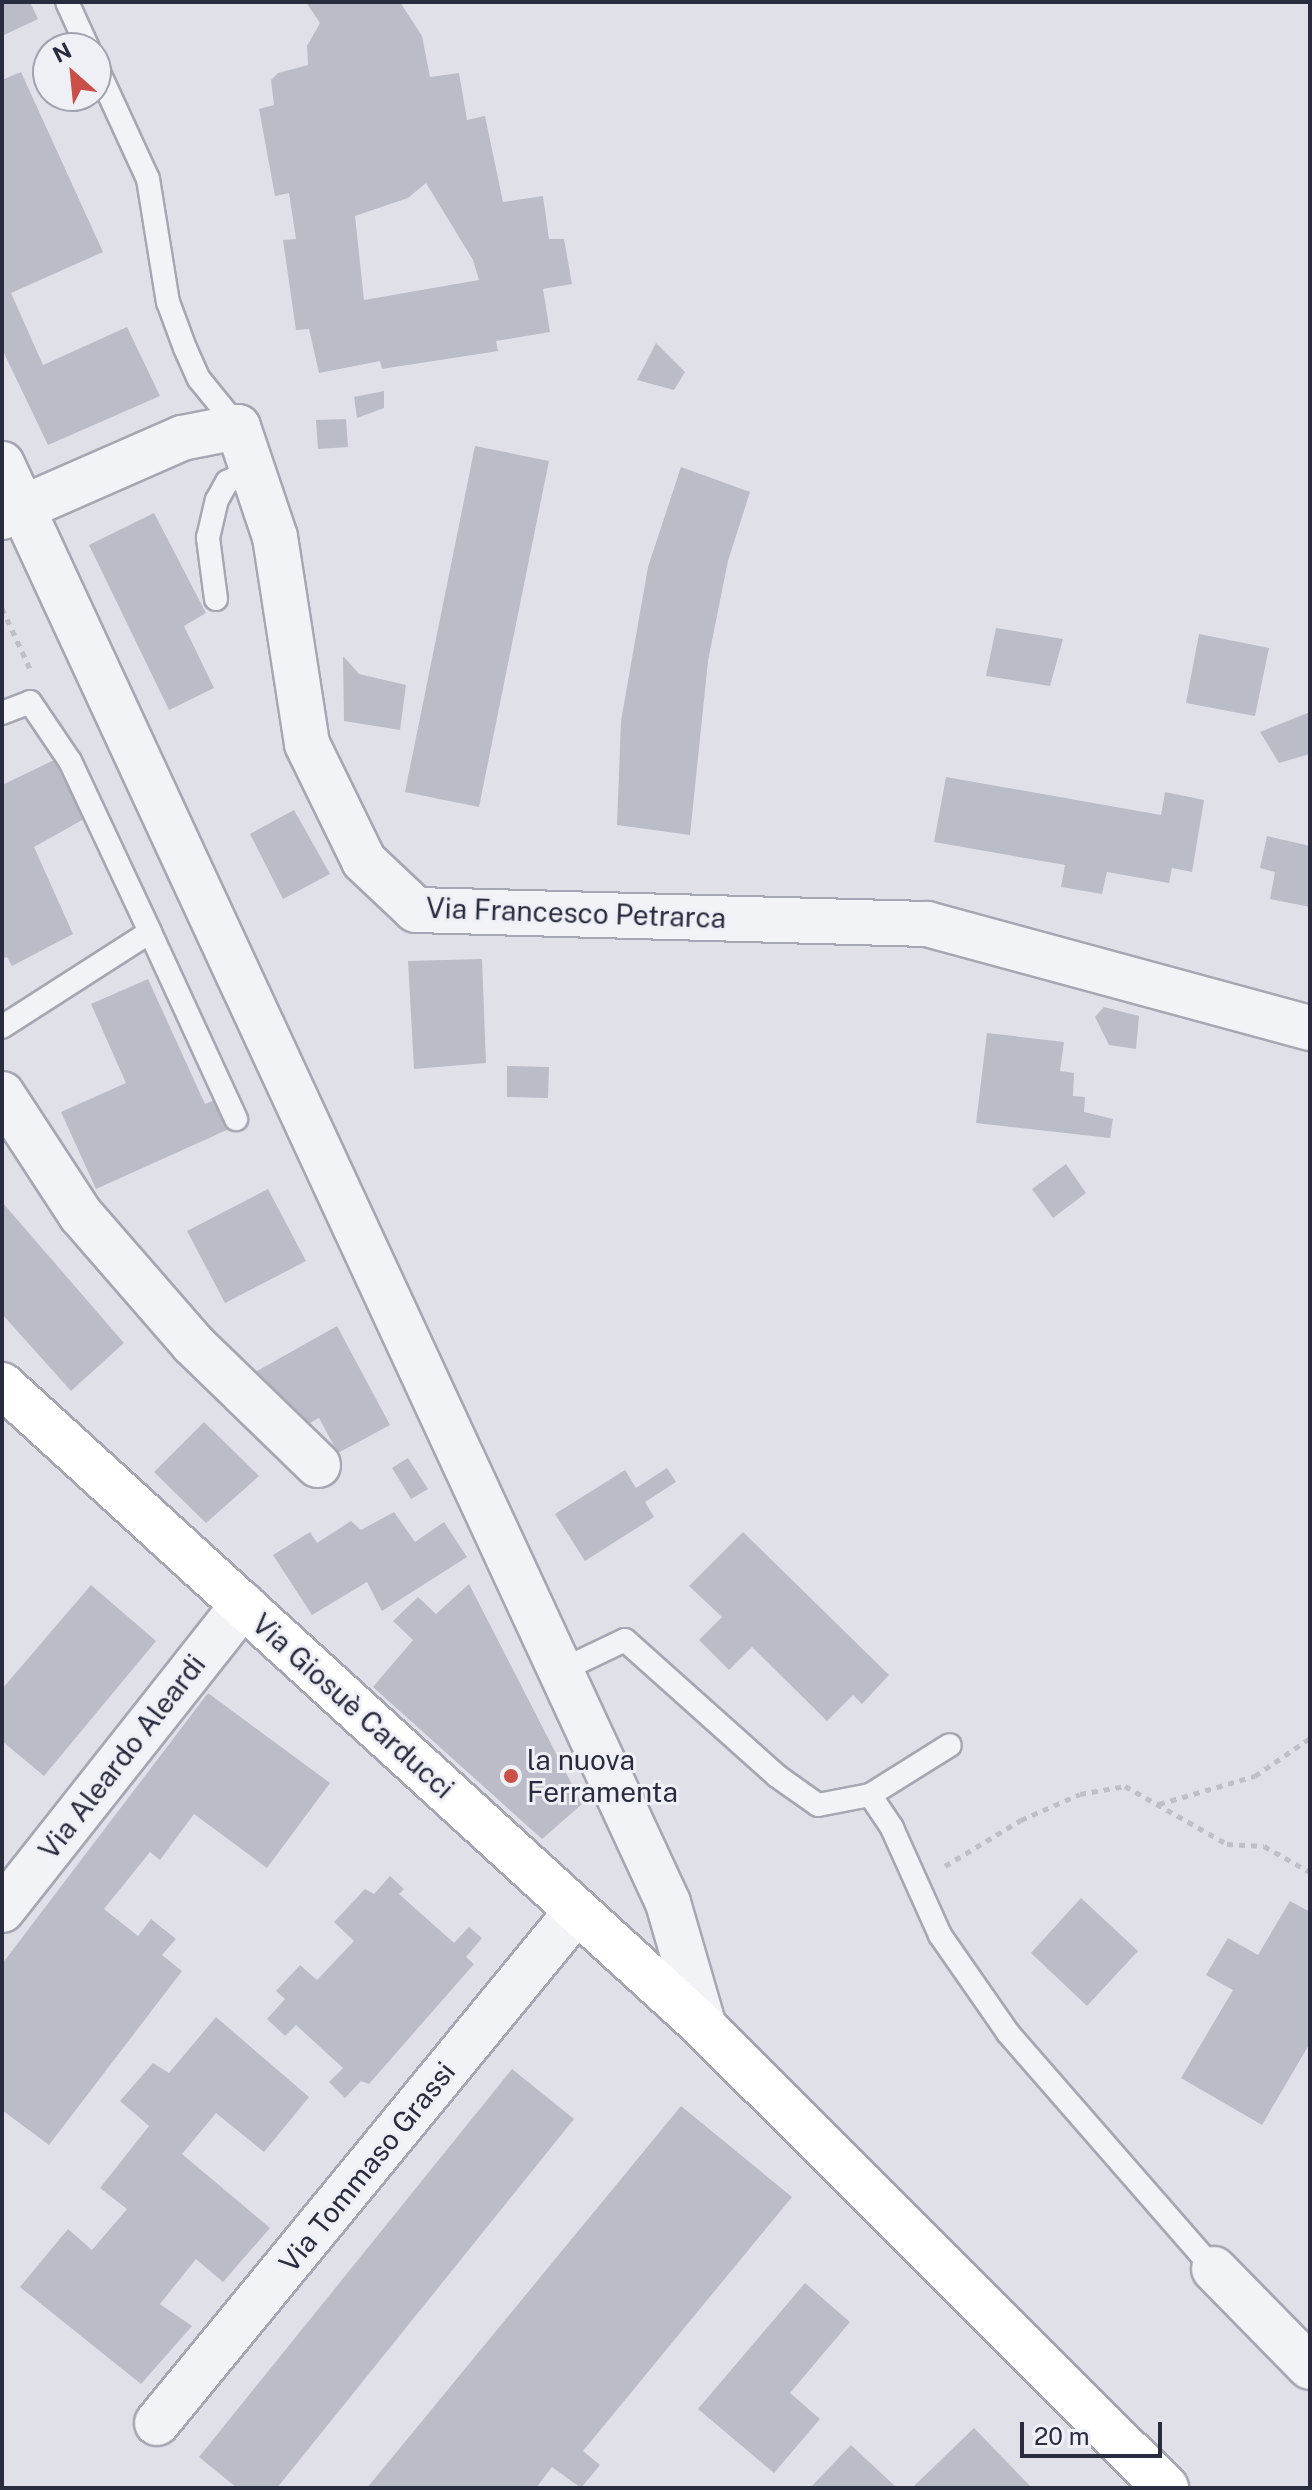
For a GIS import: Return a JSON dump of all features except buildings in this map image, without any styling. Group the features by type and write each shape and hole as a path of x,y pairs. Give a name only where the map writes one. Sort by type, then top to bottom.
{"street":[{"name":"Via Francesco Petrarca","path":"238,427 275,537 307,744 364,861 416,910 927,924 1310,1028"},
{"path":"12,512 182,438 238,427"},
{"path":"2,464 12,512 668,1903 704,2027"},
{"path":"2,1094 81,1215 193,1344 318,1465"},
{"name":"Via Giosuè Carducci","path":"2,1385 704,2027 1166,2488"},
{"name":"Via Aleardo Aleardi","path":"2,1910 243,1605"},
{"name":"Via Tommaso Grassi","path":"157,2423 577,1911"},
{"path":"1214,2269 1310,2367"}],"lane":[{"path":"67,2 81,32"},
{"path":"112,101 148,179 168,302 185,348 199,379 238,427"},
{"path":"216,599 208,538 217,500 227,482 253,469"},
{"path":"2,713 30,702 70,761 236,1119"},
{"path":"2,1027 150,932"},
{"path":"560,1671 625,1640 777,1776 818,1805 870,1795 950,1745"},
{"path":"870,1795 892,1828 940,1935 1008,2033 1214,2269"}],"path":[{"path":"2,608 20,647"},
{"path":"1158,1805 1255,1776 1310,1738"},
{"path":"917,1883 1021,1820 1080,1794 1125,1786 1227,1844 1264,1846 1310,1872"}],"place":[{"name":"la nuova Ferramenta","path":"511,1776"}]}
